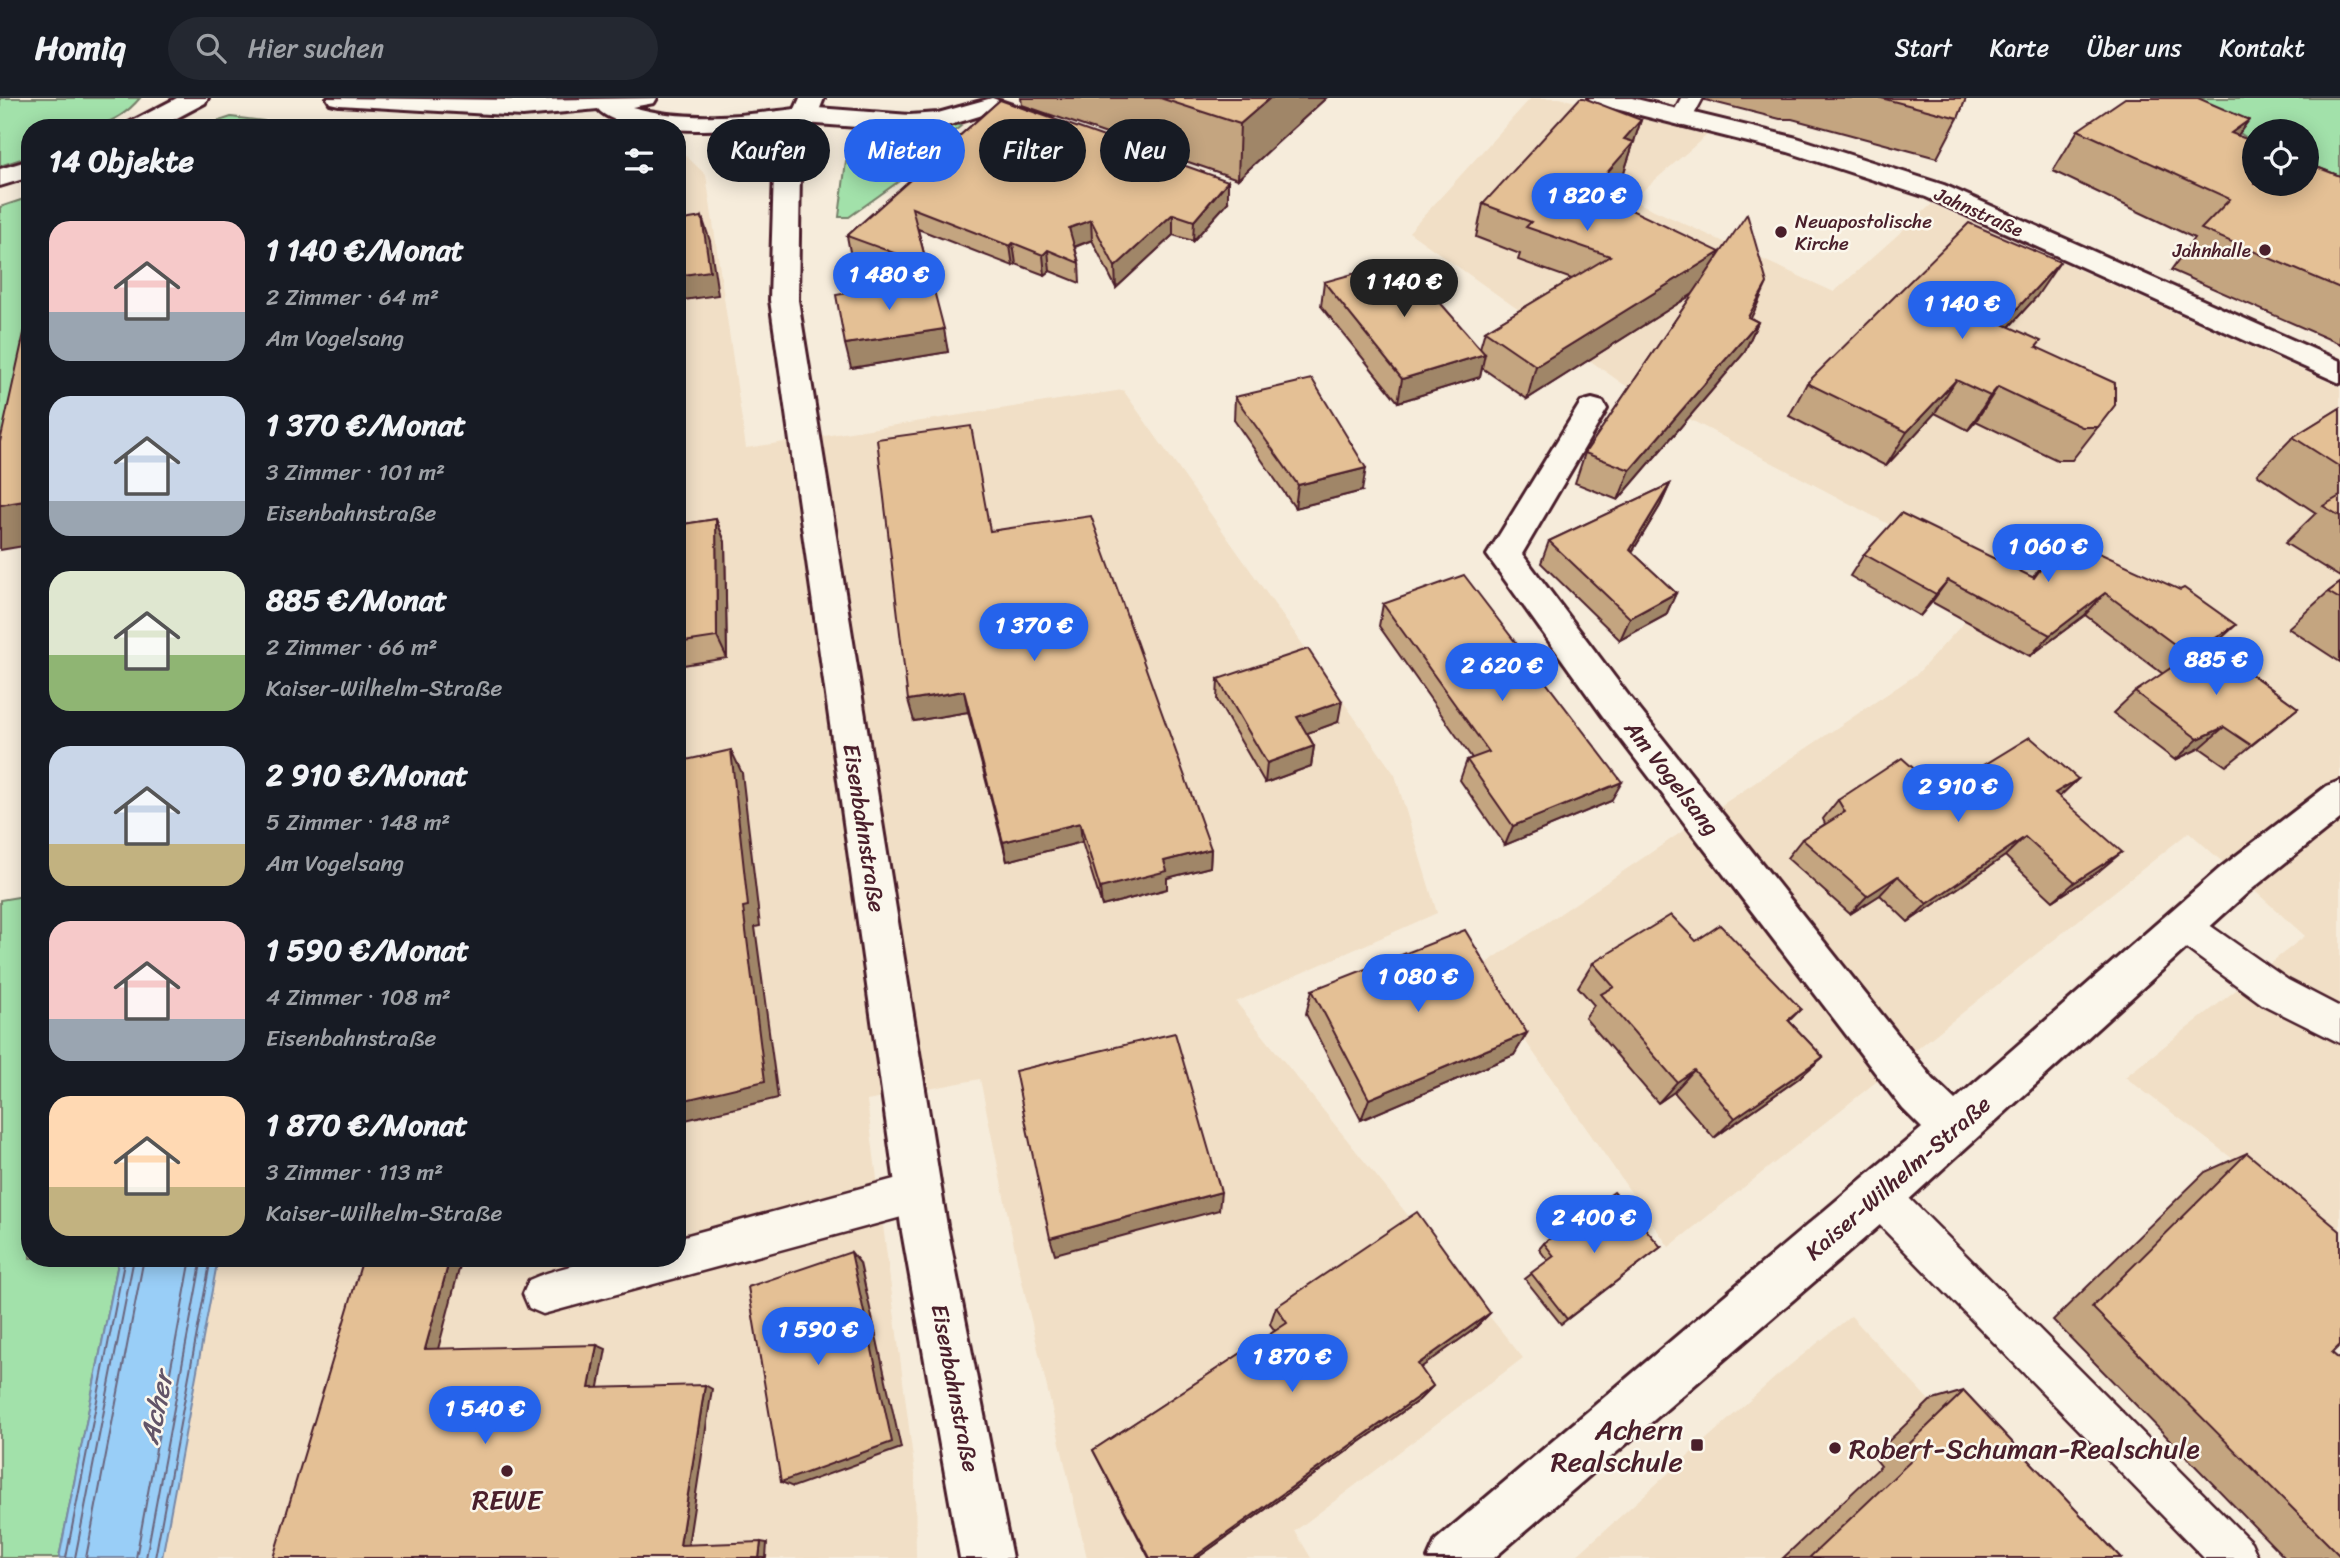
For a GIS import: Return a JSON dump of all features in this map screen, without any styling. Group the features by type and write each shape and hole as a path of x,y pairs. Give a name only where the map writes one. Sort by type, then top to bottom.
{"street":[{"path":"155,119 196,98"},
{"path":"340,98 443,105 645,98"},
{"path":"759,98 909,123 940,120 990,105 1029,119"},
{"name":"Jahnstraße","path":"1601,98 1686,109 1935,191 2340,373"},
{"path":"601,101 644,119"},
{"path":"686,123 723,125 808,107"},
{"name":"Eisenbahnstraße","path":"808,107 787,172 784,300 920,1192 986,1558"},
{"path":"0,178 21,171"},
{"name":"Am Vogelsang","path":"1592,409 1504,555 1615,705 1910,1083 1954,1129"},
{"name":"Kaiser-Wilhelm-Straße","path":"1454,1558 1879,1196 2233,881 2340,797"}],"lane":[{"path":"2183,926 2275,992 2340,1026"},
{"path":"686,1255 920,1192"},
{"path":"1879,1196 2235,1558"},
{"path":"543,1294 643,1267"}],"shaded area":[{"path":"1531,98 1560,98 1707,135 1632,200 1834,292 1932,204 2340,387 2340,1240 2125,1077 2305,936 2189,832 1669,1247 1476,970 1917,674 2000,583 1623,384 1409,232"},
{"path":"686,156 706,175 746,448 1123,390 1395,775 1437,913 1236,1002 1523,1358 1295,1531 1311,1558 1087,1558 1017,1260 980,1079 867,1101 915,1474 916,1558 162,1558 216,1267 686,1267"},
{"name":"Robert-Schuman-Realschule","path":"1851,1316 2075,1558 1574,1558 1778,1375"}],"green space":[{"path":"0,98 140,98 114,119 21,119 21,159 0,166"},
{"path":"2165,98 2340,98 2340,201 2319,186 2319,119 2242,119 2242,135 2231,127"},
{"path":"844,177 844,182 898,182 849,217 839,217"},
{"path":"21,200 21,417 0,462 0,207"},
{"path":"21,896 21,1267 117,1267 59,1558 0,1558 0,900"}],"water":[{"name":"Acher","path":"117,1267 216,1267 162,1558 59,1558"}],"pier":[{"path":"343,98 408,98 409,119 342,119"}],"building":[{"path":"1160,98 1270,98 1240,124"},
{"path":"1580,98 1641,120 1624,139 1634,142 1591,191 1720,252 1536,366 1485,331 1610,256 1526,227 1531,222 1483,204"},
{"path":"1881,98 1966,98 1958,118"},
{"path":"2125,98 2198,98 2247,119 2242,119 2242,125 2231,133 2242,137 2242,196 2319,196 2319,168 2340,176 2340,288 2201,229 2230,199 2078,130"},
{"path":"1000,100 1053,119 979,119 979,182 1086,182 1086,131 1100,136 1100,182 1190,182 1190,168 1228,181 1194,221 1173,214 1115,267 1091,220 1069,228 1079,263 1048,250 1043,255 1013,243 1010,246 912,208 927,265 847,236 908,182 965,182 965,131"},
{"path":"1747,214 1767,283 1748,317 1758,322 1630,470 1585,453"},
{"path":"702,217 710,271 686,275 686,220"},
{"path":"1969,223 2060,262 2003,324 2041,341 2036,347 2115,383 2115,405 2098,427 2082,427 1998,387 1990,396 1956,380 1907,432 1807,383"},
{"path":"1403,260 1485,354 1402,379 1324,282"},
{"path":"931,279 944,329 845,344 836,295"},
{"path":"21,347 21,502 0,505 0,442"},
{"path":"1312,379 1366,468 1298,485 1235,397"},
{"path":"2340,408 2340,467 2293,437"},
{"path":"971,426 990,531 1091,516 1211,849 1164,861 1167,871 1100,888 1080,823 1003,842 964,691 908,700 877,439"},
{"path":"1670,484 1630,550 1676,593 1630,618 1549,541"},
{"path":"2340,496 2340,516 2323,506"},
{"path":"1901,513 2034,578 2064,537 2180,590 2184,588 2236,625 2189,655 2105,593 2050,635 1948,580 1936,594 1864,554"},
{"path":"716,519 717,637 686,642 686,524"},
{"path":"1464,575 1622,782 1513,826 1467,760 1489,752 1383,604"},
{"path":"2340,583 2340,599 2328,592"},
{"path":"2208,643 2298,708 2251,745 2224,727 2198,739 2135,692"},
{"path":"1308,649 1342,701 1297,717 1314,746 1267,763 1218,679"},
{"path":"2030,737 2078,779 2055,793 2122,852 2075,882 2025,837 1927,904 1898,876 1867,896 1802,839 1845,812 1838,800 1902,758 1940,792"},
{"path":"731,750 748,906 743,907 765,1081 686,1100 686,760"},
{"path":"1671,915 1696,941 1720,925 1801,1009 1788,1020 1823,1057 1735,1118 1694,1070 1677,1082 1601,994 1614,987 1593,963"},
{"path":"1465,930 1527,1033 1369,1099 1312,990"},
{"path":"1175,1033 1221,1192 1050,1238 1015,1071"},
{"path":"2247,1153 2340,1231 2340,1345 2332,1353 2340,1360 2340,1556 2092,1307"},
{"path":"1614,1192 1661,1247 1567,1319 1531,1273 1554,1256 1544,1243"},
{"path":"1417,1212 1490,1313 1418,1364 1433,1386 1193,1558 1150,1558 1093,1450 1287,1323 1276,1307"},
{"path":"851,1252 892,1442 781,1482 748,1287"},
{"name":"REWE","path":"360,1267 448,1267 425,1349 597,1345 589,1388 705,1385 680,1545 761,1542 759,1558 273,1558"},
{"path":"1964,1391 2121,1558 1809,1558 1914,1458 1905,1448"}],"place":[{"name":"Neuapostolische Kirche","path":"1781,232"},
{"name":"Jahnhalle","path":"2265,250"},
{"name":"Achern Realschule","path":"1697,1445"},
{"name":"Robert-Schuman-Realschule","path":"1835,1448"},
{"name":"REWE","path":"507,1471"}]}
